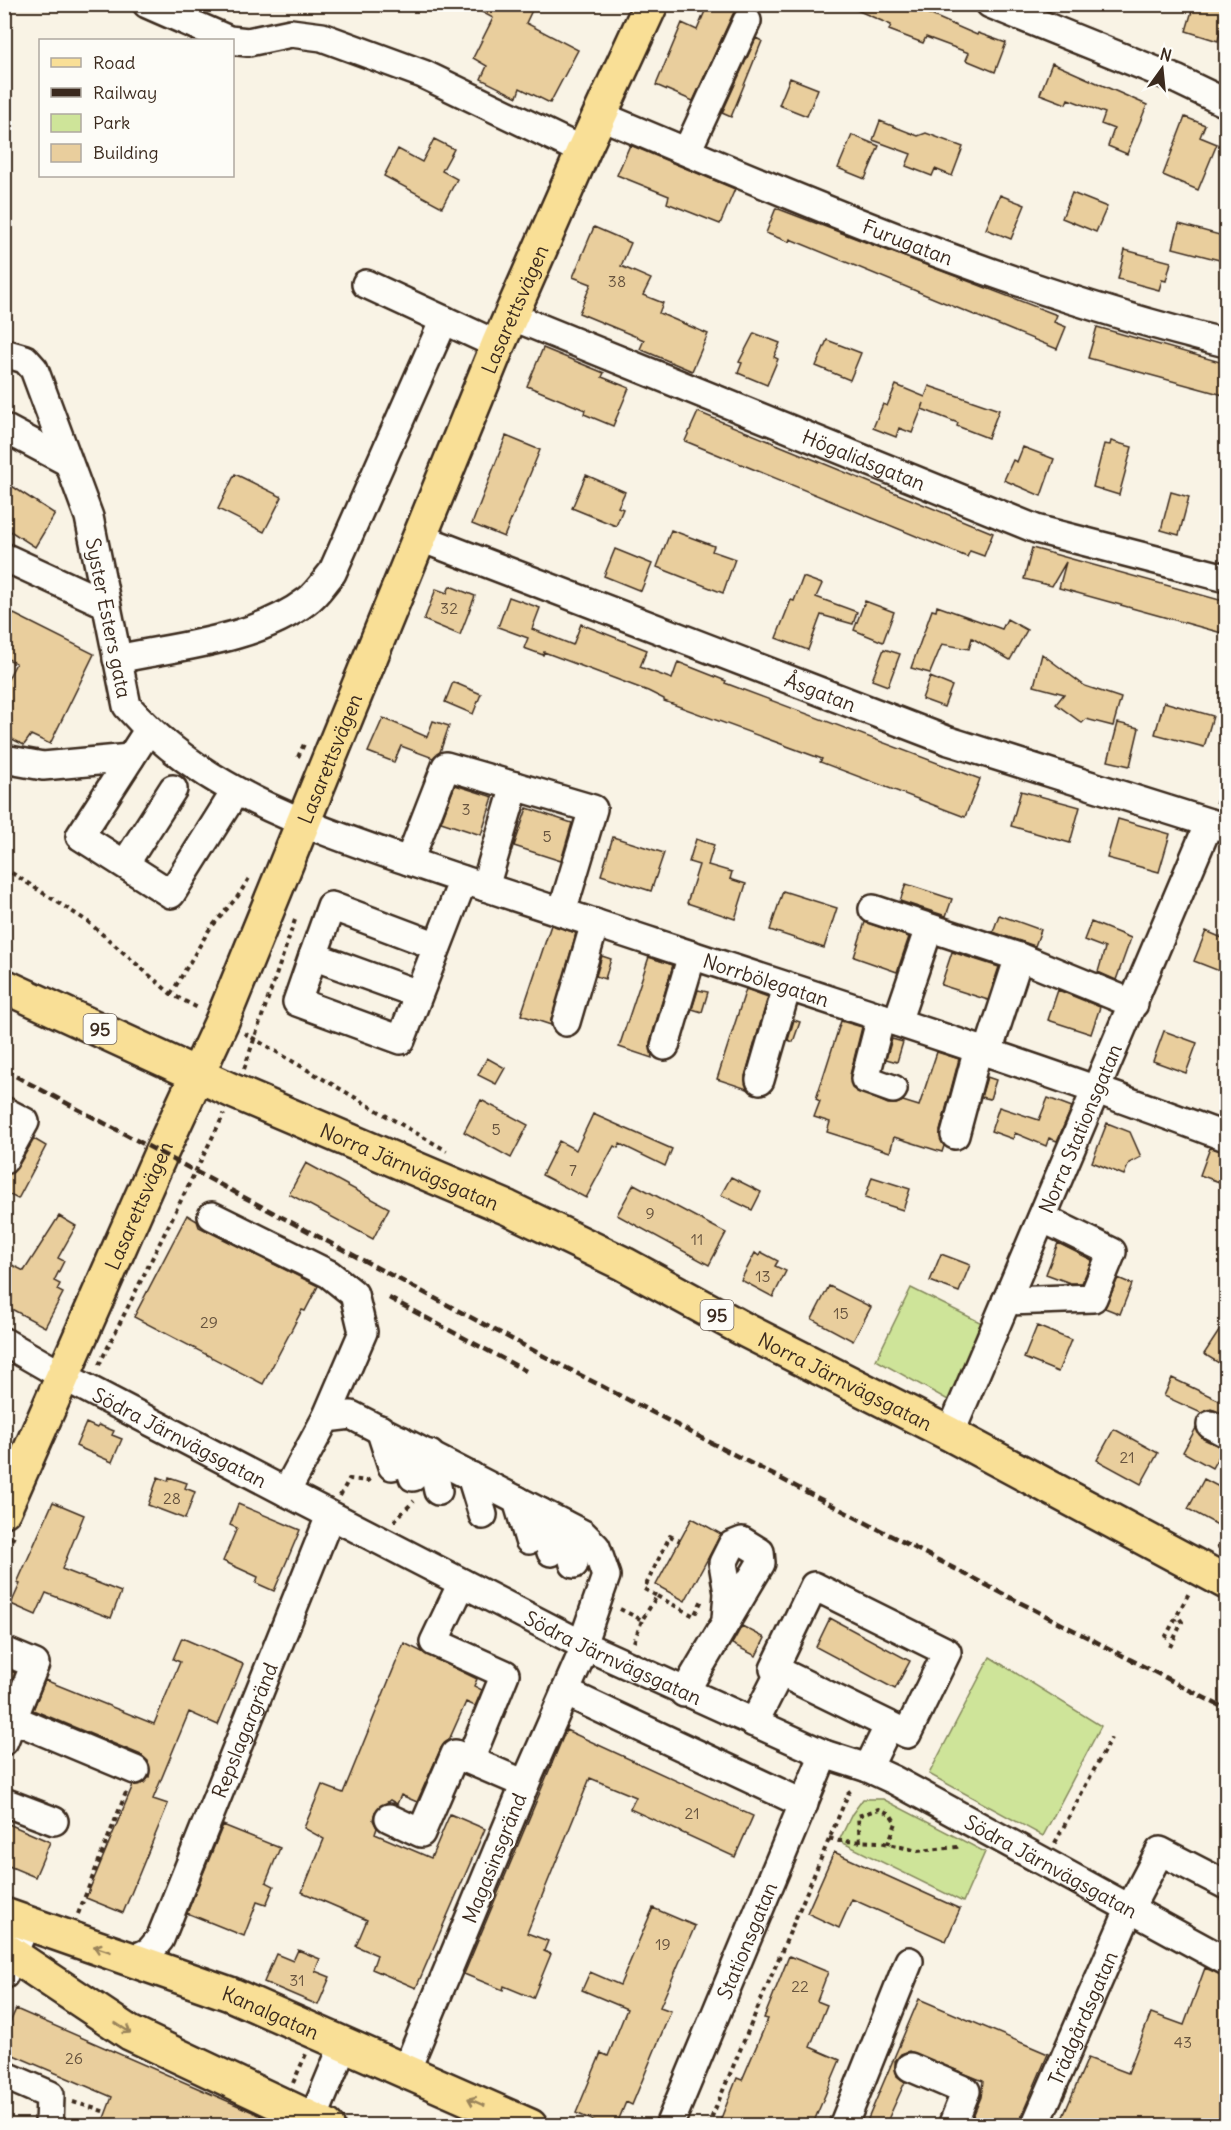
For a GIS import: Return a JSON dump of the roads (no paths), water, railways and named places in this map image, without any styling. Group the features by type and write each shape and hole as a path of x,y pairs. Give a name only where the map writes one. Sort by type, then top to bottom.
{"main road":[{"name":"Lasarettsvägen","path":"12,1517 74,1381 196,1072 222,1021 505,330 651,4"},
{"name":"95","path":"4,986 196,1072"},
{"name":"Norra Järnvägsgatan","path":"196,1072 235,1092 508,1208 624,1264 747,1331 950,1434 1225,1579"},
{"name":"Kanalgatan","path":"15,1919 145,1952 190,1979 530,2126"},
{"path":"7,1960 130,2033 317,2123"}],"street":[{"path":"147,4 227,39"},
{"path":"990,4 1176,79 1227,103"},
{"path":"687,151 747,21"},
{"path":"234,41 248,42 291,33 322,37 423,74 583,152"},
{"name":"Furugatan","path":"599,116 895,238 1144,323 1227,343"},
{"name":"Högalidsgatan","path":"366,284 444,320 505,330 1036,529 1227,578"},
{"path":"117,659 256,629 281,618 309,600 332,573 444,320"},
{"name":"Syster Esters gata","path":"4,353 24,359 34,369 89,517 127,706 149,729 213,778 235,792 303,824"},
{"path":"4,428 68,462"},
{"name":"Åsgatan","path":"421,538 949,741 1218,826"},
{"path":"4,557 106,604"},
{"path":"149,729 80,836 171,894 235,792"},
{"path":"4,759 43,766 130,758"},
{"path":"409,861 446,766 593,809 562,912"},
{"path":"437,946 331,906 297,1002 401,1040 437,946 474,884 515,786"},
{"path":"125,864 173,789"},
{"name":"Norrbölegatan","path":"303,824 474,884 1099,1089 1227,1137"},
{"name":"Norra Stationsgatan","path":"950,1434 1134,1004 1218,826"},
{"path":"873,909 1019,957 1134,1004"},
{"path":"566,1022 595,923"},
{"path":"893,1089 865,1079 929,928"},
{"path":"665,1046 692,955"},
{"path":"313,956 418,994"},
{"path":"955,1135 983,1051 1019,957"},
{"path":"760,1080 787,987"},
{"path":"4,1111 25,1122 4,1160"},
{"path":"212,1216 329,1274 354,1294 363,1332 326,1418 286,1492"},
{"path":"1006,1301 1093,1298 1112,1252 1042,1218"},
{"name":"Södra Järnvägsgatan","path":"4,1342 330,1516 583,1645 824,1754 868,1768 1045,1861 1227,1961"},
{"path":"326,1418 351,1415 540,1512 559,1559"},
{"path":"390,1434 416,1482 450,1465"},
{"path":"450,1465 472,1509"},
{"path":"540,1512 559,1559"},
{"name":"Magasinsgränd","path":"540,1512 596,1547 606,1576 559,1559"},
{"name":"Repslagargränd","path":"145,1952 330,1516"},
{"name":"Magasinsgränd","path":"406,2071 583,1645 559,1559"},
{"path":"462,1583 434,1642 505,1674 470,1760"},
{"path":"814,1586 947,1652 907,1734 889,1725 774,1669 814,1586"},
{"path":"684,1692 726,1619"},
{"path":"4,1651 35,1664 9,1730 135,1770"},
{"path":"754,1723 780,1672"},
{"path":"565,1692 804,1804"},
{"path":"868,1768 889,1725"},
{"path":"389,1818 421,1833 455,1754 525,1784"},
{"name":"Stationsgatan","path":"669,2126 824,1754"},
{"path":"4,1802 54,1821"},
{"name":"Trädgårdsgatan","path":"1035,2126 1130,1908 1160,1851 1227,1885"},
{"path":"7,1960 15,1919"},
{"path":"843,2126 909,1960"},
{"path":"317,2123 330,2038"},
{"path":"910,2067 966,2091 952,2126"},
{"path":"4,2075 50,2095 49,2126"}],"railway":[{"path":"4,1070 557,1363 1226,1709"},
{"path":"389,1298 526,1371"}]}
